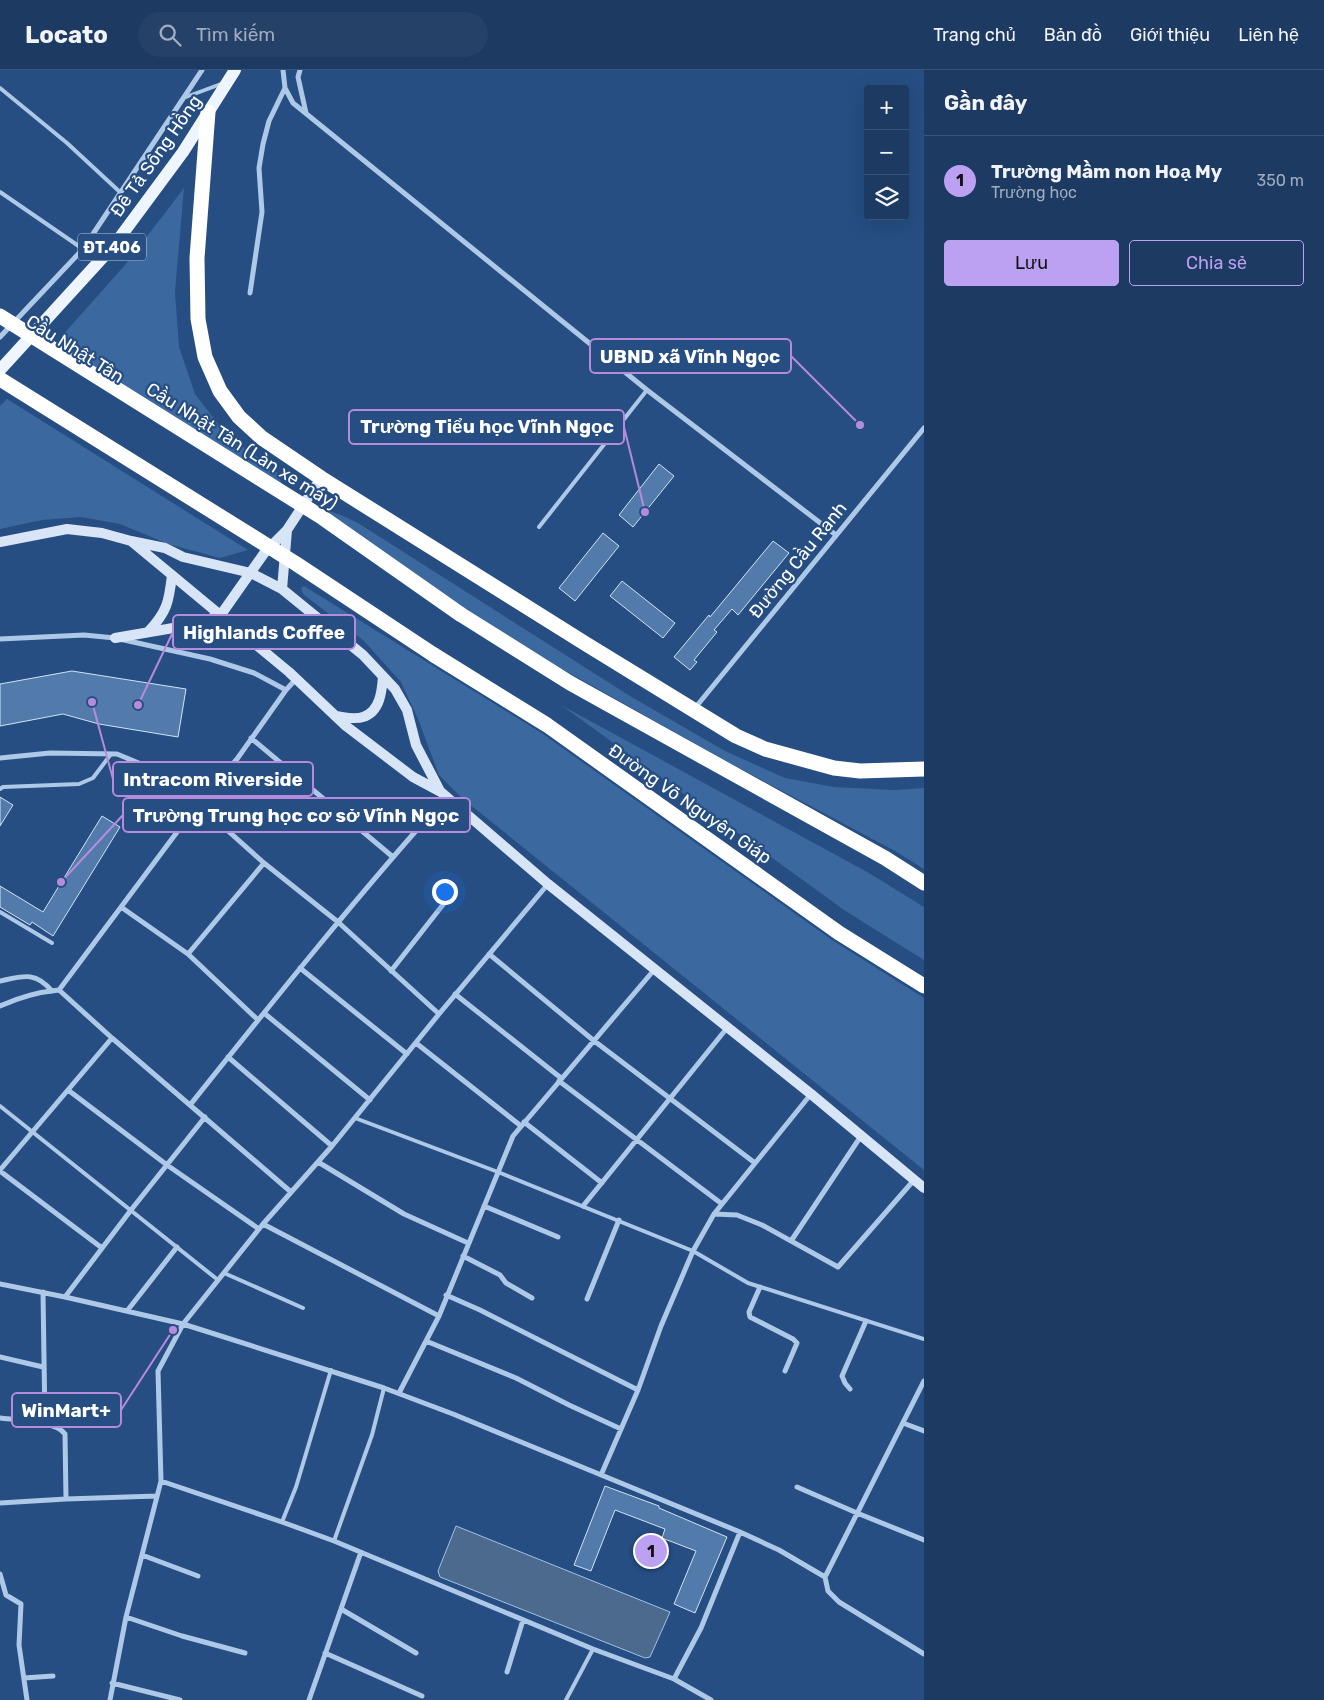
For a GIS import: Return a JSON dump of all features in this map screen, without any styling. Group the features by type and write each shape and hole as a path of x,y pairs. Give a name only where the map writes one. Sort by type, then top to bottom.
{"highway":[{"path":"208,112 197,258 198,319 205,356 220,391 239,417 268,442 321,478 736,736 765,749 834,768 860,771 924,769"},
{"name":"Cầu Nhật Tân (Làn xe máy)","path":"0,316 323,518 460,614"},
{"name":"Cầu Nhật Tân","path":"0,324 460,614"},
{"path":"0,379 295,563 434,655"},
{"path":"0,387 291,569 434,655"},
{"path":"460,614 570,683 885,858 924,882"},
{"name":"Đường Võ Nguyên Giáp","path":"434,655 547,725 840,933 924,986"}],"main road":[{"name":"Đê Tả Sông Hồng","path":"0,370 115,244 183,152 235,70"}],"street":[{"path":"0,337 83,249 186,97 202,70"},
{"path":"283,70 285,88 293,102 306,114 647,390 836,535"},
{"path":"300,70 298,77 306,114"},
{"path":"250,293 262,212 260,168 263,144 269,121 285,88"},
{"path":"83,249 104,242 115,244"},
{"name":"Đường Cầu Ranh","path":"693,710 924,428"},
{"path":"115,638 179,627 220,616 265,552 287,530 321,478"},
{"path":"0,542 67,529 102,533 165,548 183,557 251,573 282,588 363,655 395,689 407,710 416,745 444,794"},
{"path":"282,588 287,530"},
{"path":"131,541 296,679 346,726 413,777 444,794 548,884 811,1094 924,1188"},
{"path":"148,632 161,619 169,600 172,576"},
{"path":"0,639 84,634 115,638 210,659 254,673 286,690"},
{"path":"335,716 364,717 374,709 381,698 383,676"},
{"path":"59,990 198,804 237,759 286,690 296,679"},
{"path":"251,738 393,857"},
{"path":"0,758 50,752 111,754 125,756 154,769 198,804 264,863 338,922 439,1014"},
{"path":"190,1104 444,794"},
{"path":"188,954 264,863"},
{"path":"110,1700 126,1617 161,1481 158,1371 182,1324 263,1224 332,1146 455,994 548,884"},
{"path":"391,970 449,897"},
{"path":"121,907 188,954 258,1020"},
{"path":"488,954 593,1040 755,1163"},
{"path":"300,968 407,1054"},
{"path":"398,1392 439,1316 446,1295 513,1136 654,970"},
{"path":"0,981 21,976 35,976 45,982 52,990"},
{"path":"0,1006 17,998 59,990 291,1192"},
{"path":"455,994 560,1079 722,1204"},
{"path":"264,1013 370,1100"},
{"path":"583,1206 727,1028"},
{"path":"102,1248 0,1171 112,1038"},
{"path":"416,1043 602,1183"},
{"path":"228,1057 332,1146"},
{"path":"68,1090 167,1165 259,1229"},
{"path":"601,1475 638,1390 661,1326 693,1252 714,1214 811,1094"},
{"path":"65,1296 205,1117"},
{"path":"791,1241 862,1136"},
{"path":"318,1162 404,1214 468,1243"},
{"path":"714,1214 737,1215 762,1225 838,1266 914,1180"},
{"path":"484,1206 536,1230 558,1237"},
{"path":"587,1299 619,1220"},
{"path":"263,1224 439,1316"},
{"path":"127,1311 177,1247"},
{"path":"463,1256 500,1275 506,1283 532,1298"},
{"path":"0,1284 65,1296 182,1324 398,1392 740,1532 779,1550 825,1577"},
{"path":"760,1287 749,1312 750,1317 793,1339 797,1343 785,1371"},
{"path":"43,1292 46,1424"},
{"path":"446,1295 480,1310 638,1390"},
{"path":"850,1390 842,1376 866,1321"},
{"path":"426,1341 516,1378 569,1405 621,1428"},
{"path":"0,1357 44,1367"},
{"path":"924,1382 825,1577 828,1591 839,1602 924,1654"},
{"path":"0,1418 46,1424 62,1429 65,1434 66,1499"},
{"path":"903,1423 924,1431"},
{"path":"161,1481 334,1541 594,1649 674,1679 711,1700"},
{"path":"797,1487 924,1540"},
{"path":"0,1503 157,1496"},
{"path":"674,1679 700,1628 740,1532"},
{"path":"309,1700 361,1552"},
{"path":"142,1555 198,1576"},
{"path":"0,1574 6,1595 21,1604 19,1645 27,1700"},
{"path":"341,1609 416,1653"},
{"path":"126,1617 182,1636 245,1653"},
{"path":"507,1672 523,1620"},
{"path":"325,1653 422,1696"},
{"path":"24,1678 53,1676"},
{"path":"112,1684 180,1700"}],"lane":[{"path":"186,97 228,81"},
{"path":"0,88 67,143 121,193"},
{"path":"0,192 83,249"},
{"path":"539,527 647,390"},
{"path":"0,789 2,787 79,784 93,778 111,754"},
{"path":"0,912 52,944"},
{"path":"0,1106 218,1280"},
{"path":"355,1118 619,1220 693,1252 748,1283 924,1339"},
{"path":"224,1273 303,1308"},
{"path":"282,1522 296,1487 331,1370"},
{"path":"334,1541 372,1435 384,1388"},
{"path":"566,1700 594,1649"}],"shaded area":[{"path":"184,188 175,292 179,347 195,394 226,434 277,472 286,495 52,347 125,265"},
{"path":"7,399 248,550 220,558 168,544 120,524 81,517 42,520 0,529 0,406"},
{"path":"329,511 358,523 630,696 725,751 785,778 834,787 895,790 924,788 924,869 895,851 722,759 460,614 464,607 316,514"},
{"path":"304,586 543,734 832,940 924,998 924,1170 463,799 439,775 418,719 401,682 364,641 303,594 301,588"},
{"path":"561,705 869,873 924,907 924,960 844,910"},
{"path":"456,1526 670,1612 650,1657 645,1658 440,1577 438,1571"}],"building":[{"path":"659,464 674,476 633,527 619,515"},
{"path":"603,533 619,546 575,601 559,588"},
{"path":"773,541 789,553 738,615 732,609 714,630 717,632 694,660 697,662 690,670 674,657"},
{"path":"622,581 675,623 663,638 610,596"},
{"path":"72,671 186,689 178,737 99,724 63,714 0,726 0,684"},
{"path":"0,797 13,805 0,826"},
{"path":"102,816 120,827 53,936 32,922 30,925 0,907 0,886 43,912"},
{"path":"605,1486 659,1506 659,1508 727,1537 695,1613 674,1604 696,1551 662,1538 665,1529 615,1510 591,1571 574,1565"}],"place":[{"name":"UBND xã Vĩnh Ngọc","path":"860,425"},
{"name":"Trường Tiểu học Vĩnh Ngọc","path":"645,512"},
{"name":"Intracom Riverside","path":"92,702"},
{"name":"Highlands Coffee","path":"138,705"},
{"name":"Trường Trung học cơ sở Vĩnh Ngọc","path":"61,882"},
{"name":"WinMart+","path":"173,1330"},
{"name":"Trường Mầm non Hoạ My","path":"651,1551"}]}
